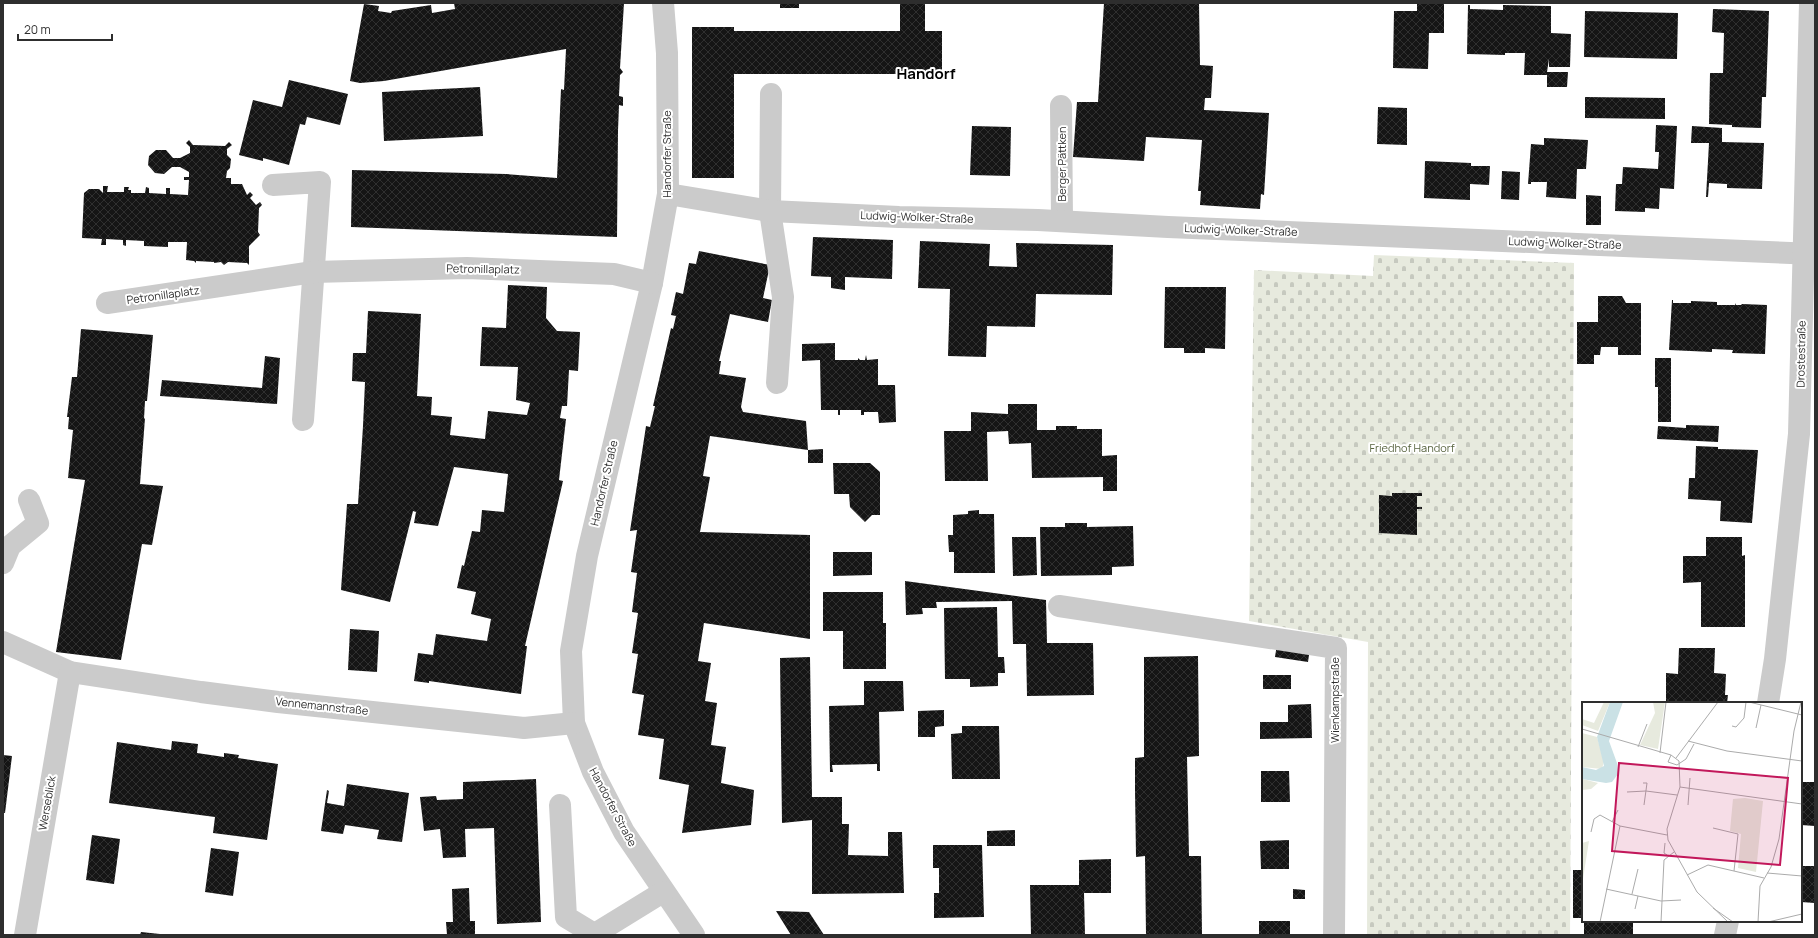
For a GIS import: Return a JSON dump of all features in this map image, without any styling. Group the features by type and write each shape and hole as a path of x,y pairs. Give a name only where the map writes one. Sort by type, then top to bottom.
{"street":[{"name":"Handorfer Straße","path":"663,3 667,53 668,194 652,283 586,556 571,651 574,723 593,772 624,832 663,892 694,935"},
{"name":"Drostestraße","path":"1768,702 1775,659 1799,434 1809,253 1810,3"},
{"path":"771,94 770,211 783,297 777,383"},
{"name":"Berger Pättken","path":"1061,106 1062,221"},
{"path":"273,185 320,182 303,420"},
{"name":"Ludwig-Wolker-Straße","path":"668,194 770,211 900,217 1062,221 1168,227 1809,253"},
{"name":"Petronillaplatz","path":"107,303 313,272 467,268 614,274 652,283"},
{"path":"3,563 10,546 38,523 29,500"},
{"name":"Wienkampstraße","path":"1059,606 1336,648 1334,935"},
{"name":"Vennemannstraße","path":"3,642 70,672 278,702 524,728 574,723"},
{"name":"Werseblick","path":"25,935 70,672"},
{"path":"560,805 566,917 593,935 663,892"},
{"path":"1725,935 1728,922"}],"green space":[{"name":"Friedhof Handorf","path":"1374,255 1574,263 1570,935 1367,935 1368,642 1249,621 1254,270 1373,276"}],"building":[{"path":"454,3 624,3 620,68 623,72 620,75 619,96 623,97 623,106 619,105 617,237 351,227 352,170 506,174 557,178 561,89 564,90 566,49 384,81 360,83 350,81 364,4 379,6 378,11 391,13 392,11 431,5 432,13 455,9"},
{"path":"780,3 799,3 799,8 780,8"},
{"path":"900,3 925,3 925,31 942,31 942,74 734,74 734,178 692,178 692,27 734,27 734,31 900,31"},
{"path":"1104,3 1199,3 1200,65 1213,66 1211,98 1205,98 1204,110 1269,113 1264,195 1261,194 1260,209 1200,205 1201,191 1198,191 1202,140 1146,137 1144,161 1073,157 1077,102 1098,102"},
{"path":"1417,3 1444,3 1444,33 1429,33 1428,69 1393,68 1394,11 1417,11"},
{"path":"1468,5 1470,5 1470,9 1503,10 1503,5 1551,6 1551,33 1571,34 1570,67 1549,67 1549,59 1547,72 1568,72 1567,87 1547,87 1547,75 1524,75 1525,53 1505,53 1505,55 1467,54"},
{"path":"1713,9 1769,11 1766,97 1762,97 1761,128 1732,127 1732,125 1709,124 1710,73 1723,73 1724,33 1712,32"},
{"path":"1585,11 1678,13 1677,59 1584,57"},
{"path":"289,80 348,94 340,125 307,117 305,125 300,124 289,165 263,158 263,161 239,155 253,100 282,107"},
{"path":"480,87 483,136 384,141 382,92"},
{"path":"1585,97 1665,98 1665,119 1585,118"},
{"path":"1378,107 1407,108 1407,145 1377,144"},
{"path":"1656,125 1677,126 1674,189 1660,188 1659,209 1645,208 1645,212 1615,211 1616,184 1622,184 1623,167 1658,169 1659,152 1655,152"},
{"path":"972,126 1011,127 1010,176 970,175"},
{"path":"1692,126 1722,128 1722,142 1764,143 1762,189 1727,188 1727,184 1709,183 1708,197 1706,197 1709,143 1691,143"},
{"path":"1544,138 1588,140 1586,169 1577,169 1576,199 1546,197 1547,182 1531,182 1531,184 1528,184 1531,144 1544,145"},
{"path":"189,140 193,145 225,146 229,142 232,145 227,149 227,155 231,159 230,168 227,171 226,178 231,178 231,184 242,184 247,195 250,192 253,195 250,198 256,205 260,202 262,205 259,208 258,232 260,235 249,246 249,265 247,263 228,262 224,265 221,262 214,263 196,261 196,263 194,261 186,260 187,242 168,242 168,247 144,246 144,241 126,240 126,246 123,245 123,240 106,239 106,245 101,245 102,239 82,238 84,193 89,189 99,189 103,193 103,186 108,186 107,192 124,192 124,187 129,187 128,190 131,190 131,193 145,193 146,187 149,188 149,193 166,194 166,188 170,188 170,194 188,195 189,180 184,180 184,177 189,177 189,172 180,167 172,167 164,174 155,173 148,165 149,156 156,150 166,150 173,158 180,158 190,153 190,147 186,143"},
{"path":"1425,161 1471,163 1471,166 1490,166 1489,185 1470,184 1470,200 1424,198"},
{"path":"1502,171 1520,172 1519,200 1501,199"},
{"path":"1586,195 1601,196 1601,225 1586,225"},
{"path":"813,237 893,240 892,279 845,277 845,290 831,288 831,277 811,276"},
{"path":"920,241 990,244 989,266 1017,267 1016,243 1113,245 1112,295 1036,294 1035,327 987,326 986,357 948,356 950,289 918,288"},
{"path":"699,251 770,265 763,298 772,300 768,322 730,314 719,361 721,361 719,374 746,378 741,407 743,412 806,421 808,450 710,436 703,476 710,477 700,532 810,535 810,639 704,623 698,661 711,663 705,701 717,703 711,745 726,747 721,783 754,790 751,825 682,833 689,785 659,779 664,739 638,735 644,695 632,693 638,654 632,653 638,613 632,612 637,573 631,572 637,530 630,531 646,426 650,427 655,406 653,406 671,328 673,329 676,316 671,315 676,292 683,294 689,263 696,264"},
{"path":"508,285 547,287 546,318 557,331 580,332 578,371 569,370 567,406 562,406 560,418 566,419 559,480 563,481 525,646 527,646 521,694 429,681 429,683 414,681 418,653 433,655 436,634 487,641 491,619 471,614 476,592 457,588 472,531 480,532 482,510 504,512 508,474 454,467 438,526 414,523 416,512 413,511 390,602 341,590 347,504 358,504 363,426 365,382 352,381 353,353 366,353 368,311 421,314 417,396 432,397 431,415 452,417 450,435 485,439 488,411 527,415 530,403 516,400 518,367 480,366 482,327 506,328"},
{"path":"1165,287 1226,287 1225,349 1205,348 1205,353 1184,353 1184,348 1164,348"},
{"path":"1598,296 1622,296 1626,303 1641,303 1641,355 1618,355 1618,347 1601,347 1600,355 1594,355 1594,364 1577,364 1577,322 1598,322"},
{"path":"1672,300 1673,303 1691,303 1691,301 1717,302 1717,305 1735,305 1736,303 1736,305 1767,305 1765,354 1732,353 1733,350 1712,349 1712,352 1669,350"},
{"path":"81,329 153,335 147,401 145,401 140,484 163,486 152,545 142,544 121,660 56,652 85,480 68,478 73,430 68,429 69,417 67,417 72,377 77,377"},
{"path":"835,343 835,360 858,360 858,358 860,360 865,360 866,355 867,360 878,359 878,385 895,385 896,422 879,423 878,412 864,412 864,415 861,415 861,410 840,410 840,415 838,415 838,410 821,410 820,360 802,361 802,344"},
{"path":"265,356 280,358 277,404 160,396 162,380 262,388"},
{"path":"1655,358 1671,358 1671,422 1658,422 1658,387 1655,387"},
{"path":"1008,404 1037,404 1037,430 1056,430 1056,426 1077,426 1077,429 1102,429 1102,456 1117,455 1117,491 1103,491 1103,477 1032,478 1031,443 1009,444 1008,431 987,432 988,481 945,481 944,431 971,431 971,412 1008,414"},
{"path":"1686,425 1719,426 1718,442 1657,439 1658,426 1686,428"},
{"path":"1696,446 1718,447 1718,449 1758,450 1752,523 1720,521 1721,501 1688,499 1689,478 1695,478"},
{"path":"823,449 823,463 808,463 808,450"},
{"path":"833,463 870,463 880,472 880,515 872,515 865,522 850,507 849,494 834,494"},
{"path":"1392,493 1422,493 1422,496 1417,496 1417,507 1422,507 1422,509 1417,509 1417,535 1379,533 1379,495 1392,496"},
{"path":"979,510 979,514 994,514 995,573 954,573 954,552 949,552 948,535 953,535 953,515 968,514 968,511"},
{"path":"1065,523 1087,523 1087,527 1133,526 1134,566 1112,567 1112,575 1041,576 1040,527 1065,527"},
{"path":"1012,537 1036,537 1037,575 1013,576"},
{"path":"1706,537 1742,537 1742,556 1745,555 1745,627 1701,627 1701,582 1683,583 1683,556 1706,556"},
{"path":"833,552 872,552 872,575 833,576"},
{"path":"905,581 1046,600 1047,643 1093,643 1094,695 1027,696 1026,644 1013,644 1012,601 936,602 937,608 922,608 923,614 906,615"},
{"path":"823,592 883,592 883,623 886,623 886,669 843,669 843,631 823,631"},
{"path":"997,607 998,657 1004,657 1005,673 998,673 998,686 970,687 970,679 945,679 944,608"},
{"path":"350,629 379,631 377,672 348,670"},
{"path":"1277,644 1310,648 1308,662 1275,657"},
{"path":"1679,648 1715,648 1714,673 1726,674 1725,695 1728,695 1727,702 1666,702 1666,673 1678,674"},
{"path":"1198,656 1199,756 1187,757 1189,856 1201,856 1202,935 1146,935 1145,856 1136,857 1135,790 1135,758 1144,757 1144,657"},
{"path":"810,657 812,797 842,797 842,824 849,824 848,855 888,856 888,832 902,832 904,893 812,894 812,820 782,823 780,658"},
{"path":"1263,675 1291,675 1291,689 1263,689"},
{"path":"864,681 903,681 904,711 879,712 880,771 877,771 877,764 832,765 833,772 830,772 829,706 864,705"},
{"path":"1311,704 1312,738 1260,739 1260,722 1288,722 1288,705"},
{"path":"944,710 944,726 935,727 935,737 918,737 918,711"},
{"path":"962,726 999,726 1000,779 952,779 951,734 962,733"},
{"path":"172,741 198,744 197,753 224,757 224,753 239,755 238,758 278,764 267,840 213,833 215,817 109,803 117,742 171,750"},
{"path":"3,755 12,756 5,813 3,813"},
{"path":"1261,771 1289,771 1290,802 1261,802"},
{"path":"536,779 541,922 497,924 494,828 465,829 466,857 443,858 440,829 424,831 420,797 436,796 437,800 463,799 463,782"},
{"path":"1802,782 1815,782 1815,826 1802,825"},
{"path":"347,784 409,793 402,842 377,839 379,830 345,825 343,834 321,831 327,790 329,791 327,803 344,806"},
{"path":"1015,830 1015,846 987,846 987,831"},
{"path":"92,835 120,839 114,884 86,880"},
{"path":"1289,840 1289,869 1261,869 1260,841"},
{"path":"933,845 982,845 984,917 934,918 934,893 939,893 939,868 933,868"},
{"path":"211,848 239,852 233,896 205,892"},
{"path":"1111,859 1111,893 1084,893 1085,935 1031,935 1030,885 1079,885 1079,860"},
{"path":"1802,866 1815,866 1815,903 1802,902"},
{"path":"1573,870 1582,870 1582,918 1573,918"},
{"path":"469,888 470,921 475,921 475,935 447,935 446,922 453,922 452,889"},
{"path":"1293,889 1305,890 1305,899 1293,899"},
{"path":"776,911 809,912 824,935 791,935"},
{"path":"1259,921 1290,921 1290,935 1259,935"},
{"path":"1584,922 1633,922 1633,935 1584,935"},
{"path":"141,932 160,934 160,935 140,935"}],"district":[{"name":"Handorf","path":"926,74"}]}
